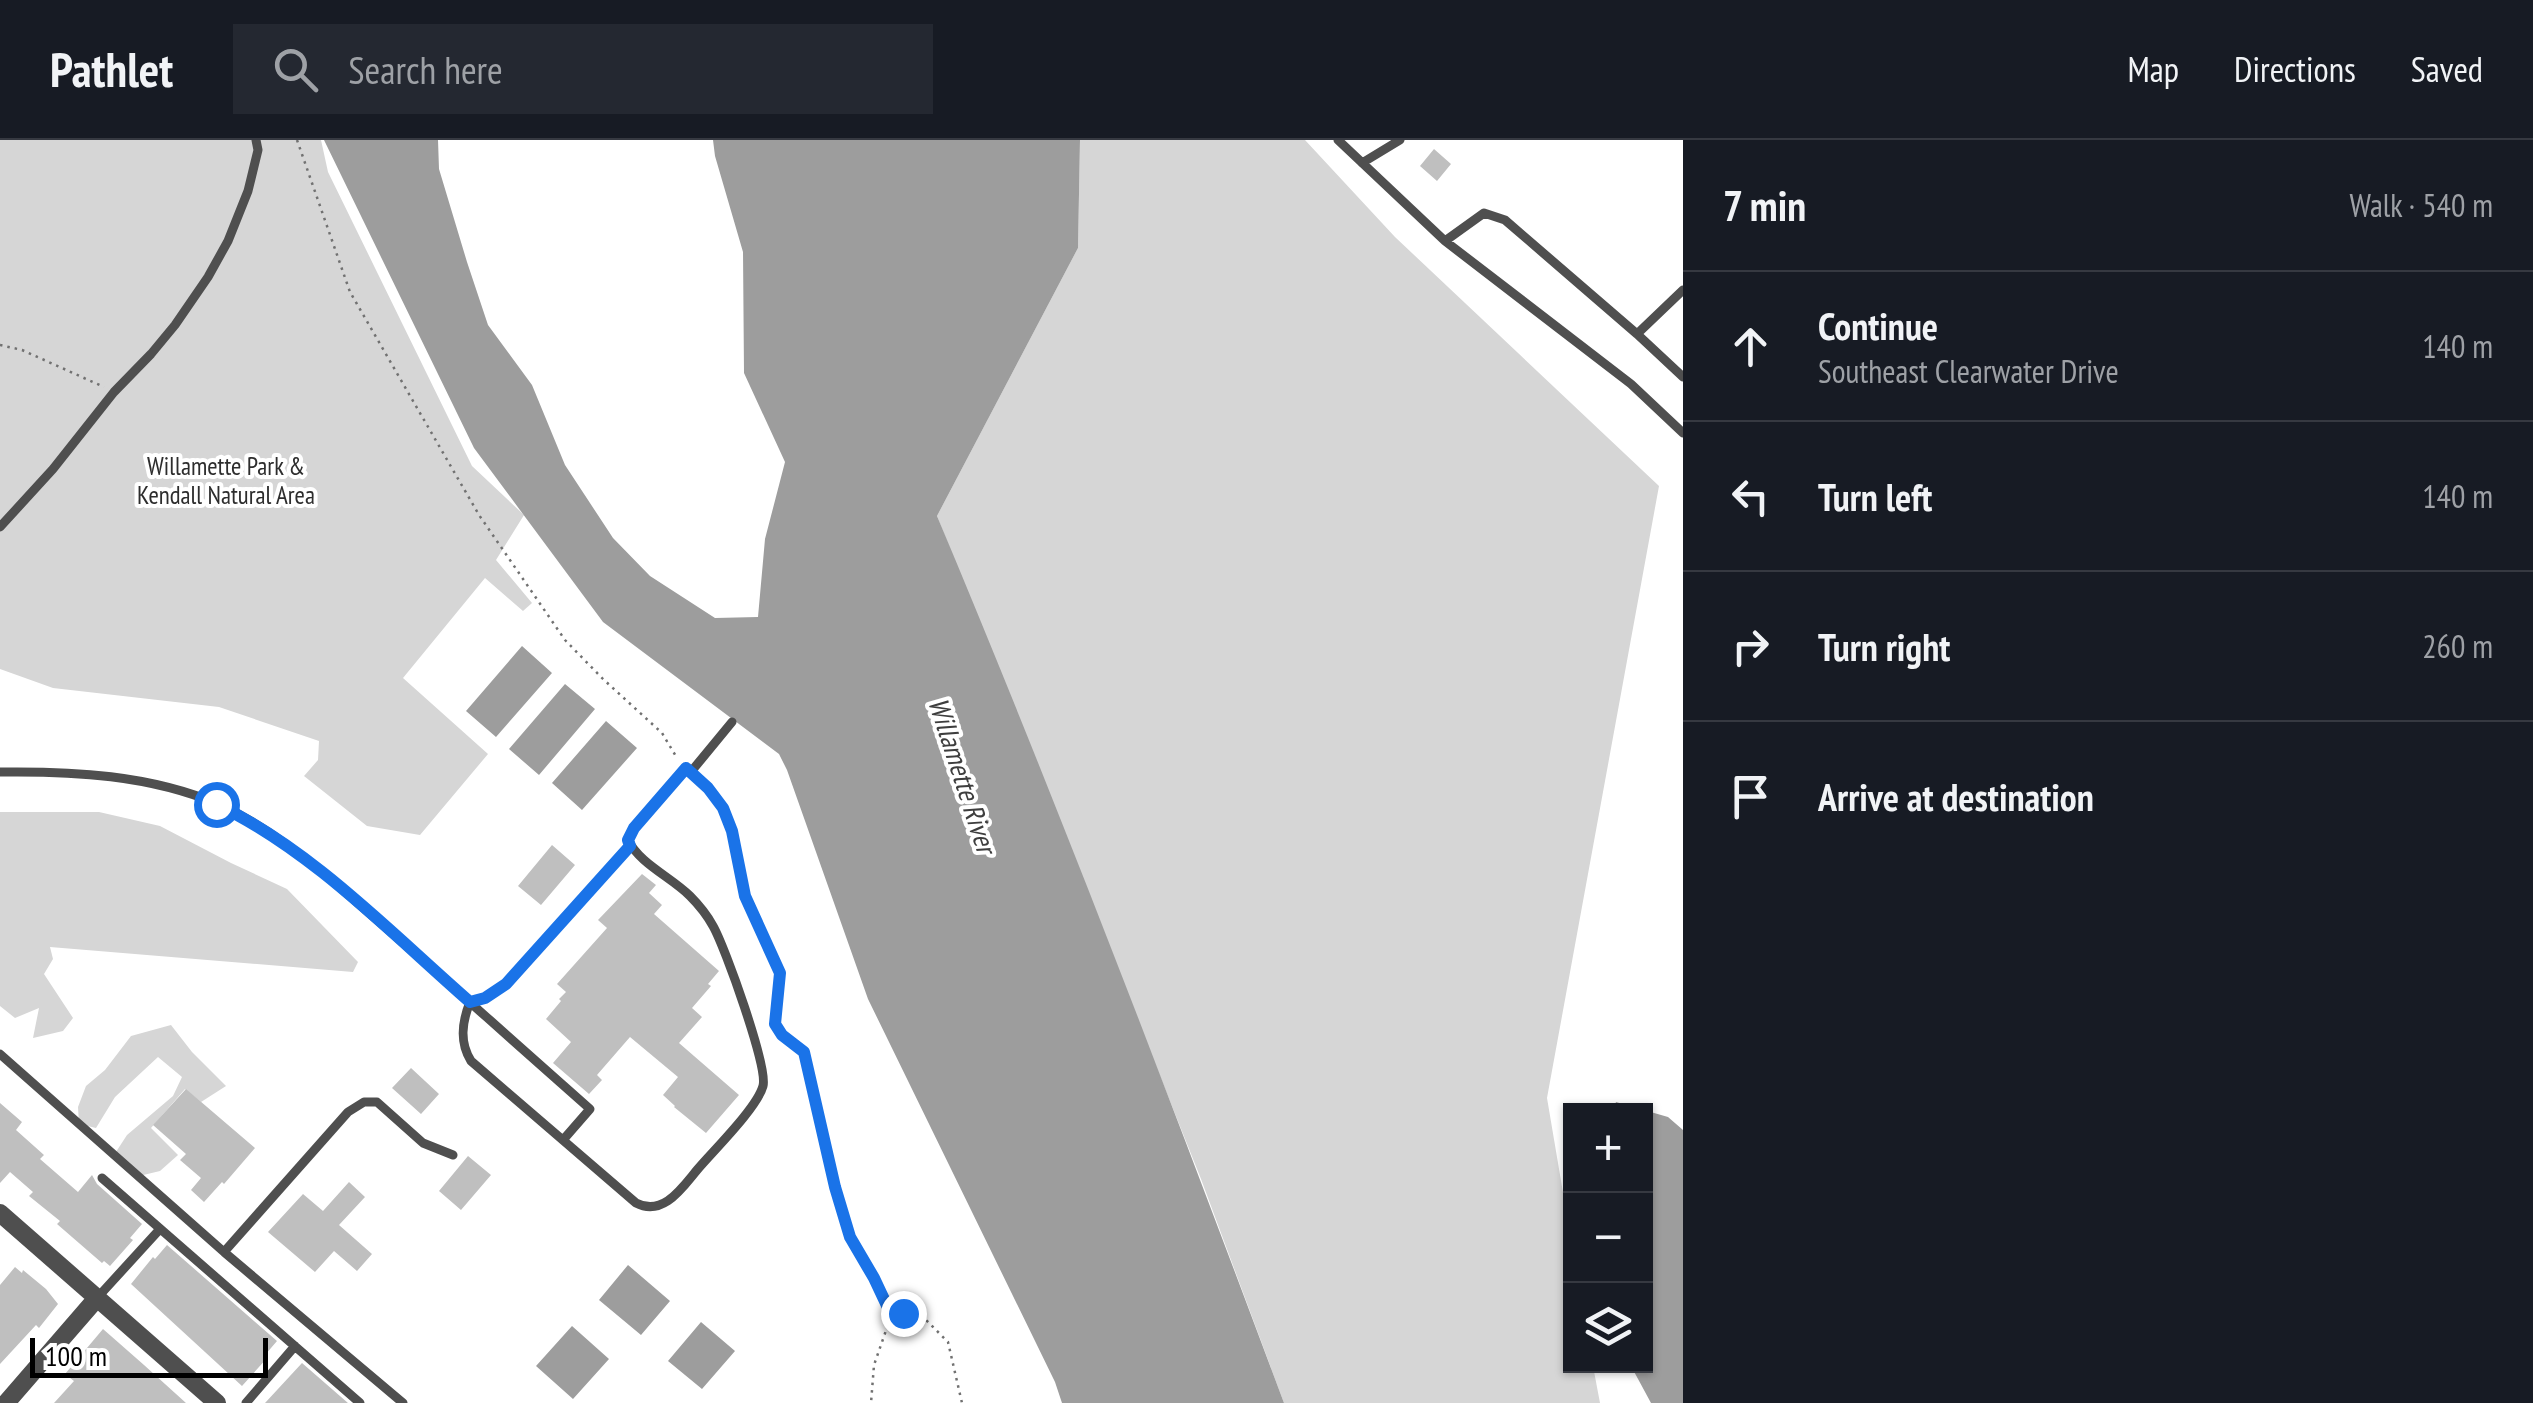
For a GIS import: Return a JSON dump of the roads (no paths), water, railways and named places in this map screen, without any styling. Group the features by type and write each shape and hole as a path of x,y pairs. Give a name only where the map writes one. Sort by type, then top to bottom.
{"street":[{"path":"0,1213 217,1403"},
{"path":"6,1403 97,1298"}],"lane":[{"path":"0,527 151,354 208,277 248,191 258,150 256,140"},
{"path":"1338,140 1445,241 1682,428"},
{"path":"1362,163 1400,140"},
{"path":"1445,241 1484,213 1505,220 1683,378"},
{"path":"1636,334 1683,290"},
{"path":"470,1002 464,1018 463,1042 470,1061 636,1204 655,1208 668,1201 691,1177 758,1099 763,1086 762,1066 715,930 689,895 630,846 628,840 634,828 732,722"},
{"path":"0,772 75,773 152,783 240,815 274,836 315,866 590,1109 563,1140"},
{"path":"470,1002 485,998 506,984 630,846"},
{"path":"0,1054 224,1252 404,1403"},
{"path":"224,1252 348,1112 364,1102 377,1102 423,1143 453,1155"},
{"path":"102,1178 360,1403"},
{"path":"97,1298 160,1228"},
{"path":"246,1403 295,1346"}],"water":[{"name":"Willamette River","path":"324,140 438,140 439,169 488,325 532,385 565,465 613,538 650,576 715,618 758,617 765,539 785,462 744,373 743,252 713,140 1080,140 1078,248 937,516 1115,958 1284,1403 1062,1403 868,999 779,754 603,622 474,448"},
{"path":"522,646 552,673 496,737 466,711"},
{"path":"565,684 595,709 539,775 509,749"},
{"path":"606,721 637,748 582,810 552,783"},
{"path":"1653,1113 1668,1117 1683,1130 1683,1403 1651,1403 1635,1373 1653,1373"},
{"path":"628,1265 670,1301 641,1335 599,1300"},
{"path":"701,1322 735,1351 702,1389 668,1361"},
{"path":"572,1326 609,1359 573,1399 536,1366"}],"park label":[{"name":"Willamette Park & Kendall Natural Area","path":"226,480"}]}
